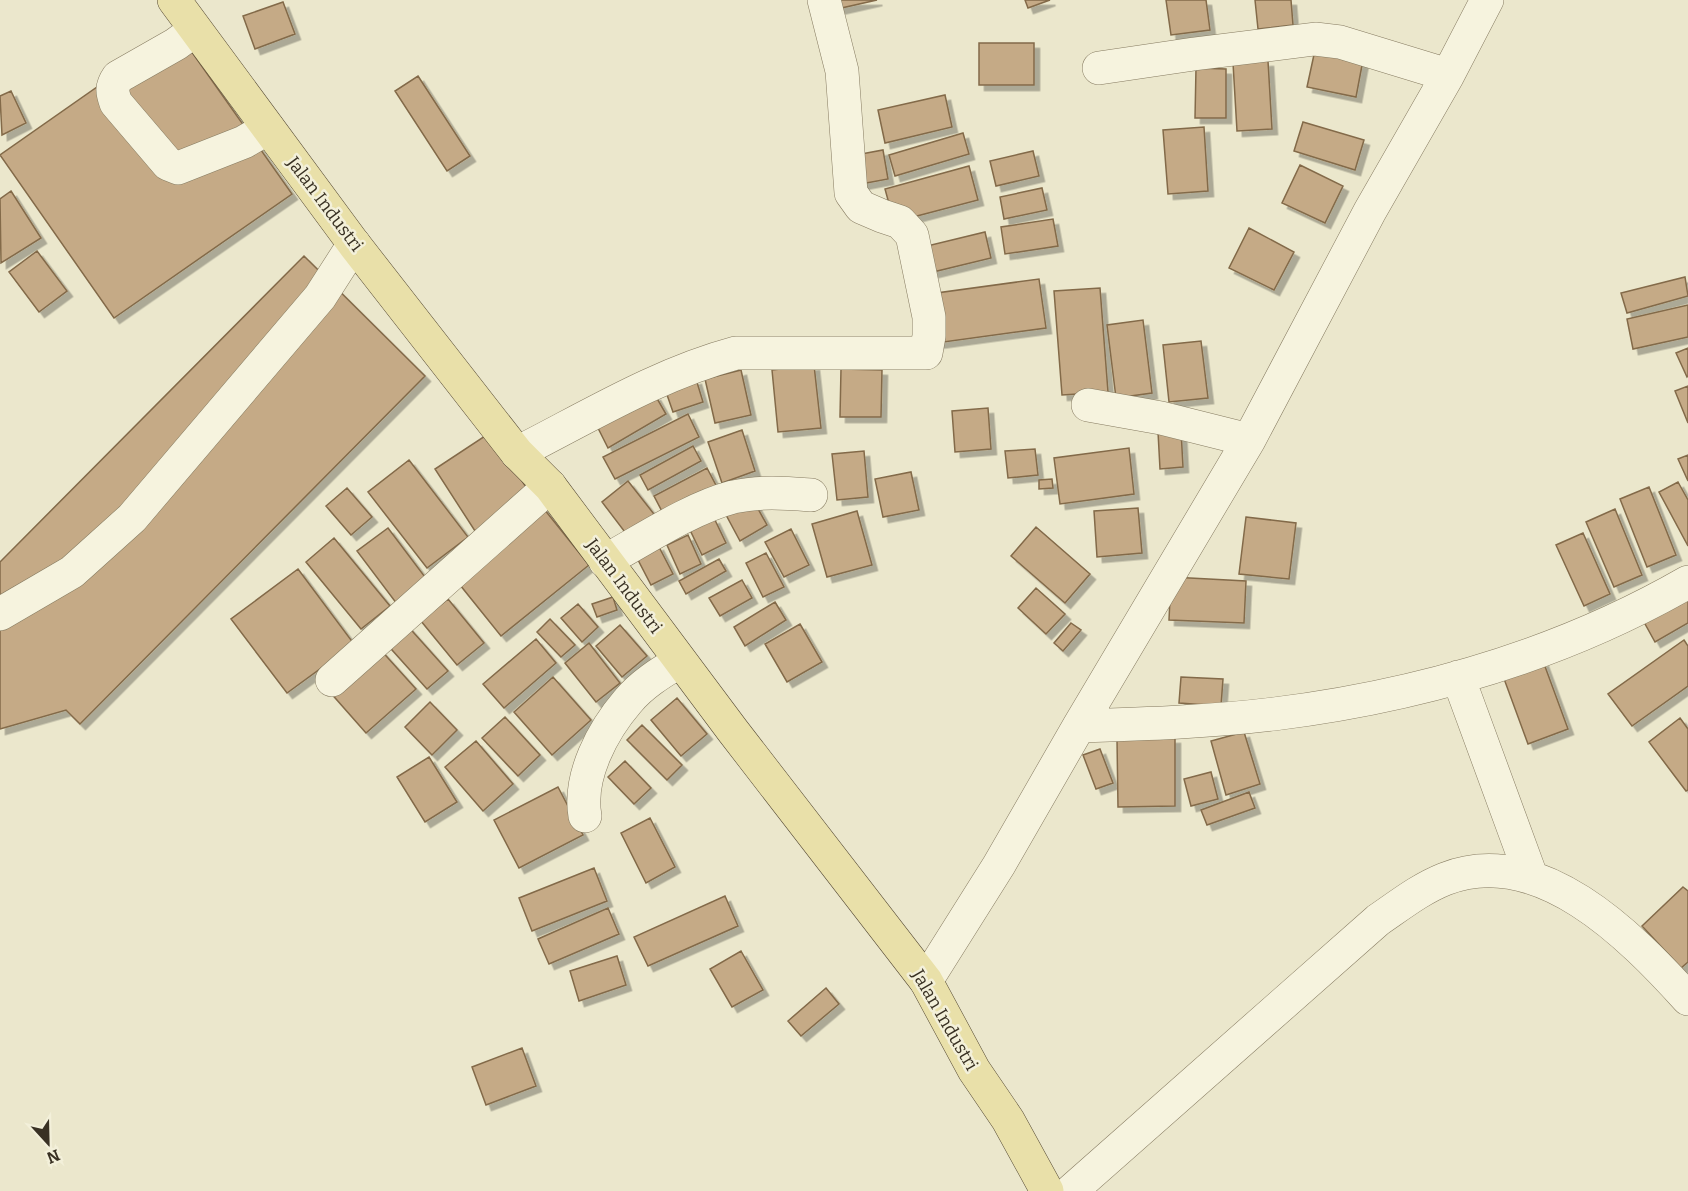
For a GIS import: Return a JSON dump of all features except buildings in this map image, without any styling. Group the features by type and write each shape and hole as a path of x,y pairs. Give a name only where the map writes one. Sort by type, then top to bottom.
{"main road":[{"name":"Jalan Industri","path":"174,0 354,244 517,453 550,486 680,661 926,981 974,1070 1008,1120 1047,1191"}],"street":[{"path":"517,453 648,386 708,361 736,354 926,352 929,317 912,235 900,222 861,207 851,193 842,71 824,0"},
{"path":"926,981 999,866 1079,726 1249,440 1370,210 1448,75 1487,0"},
{"path":"195,30 176,44 118,77 112,86 116,103 168,165 178,168 244,141 268,128"},
{"path":"1099,68 1315,39 1340,42 1448,75"},
{"path":"0,614 72,572 132,518 320,297 354,244"},
{"path":"1088,405 1161,418 1249,440"},
{"path":"332,680 550,486"},
{"path":"605,561 675,522 732,498 770,493 811,495"},
{"path":"1079,726 1195,721 1273,714 1362,701 1458,677 1544,651 1619,618 1687,584"},
{"path":"585,816 583,804 587,778 610,725 629,699 656,676 680,661"},
{"path":"1458,677 1531,876"},
{"path":"1071,1191 1378,920 1408,899 1446,879 1500,871 1531,876 1558,889 1599,915 1632,942 1688,999"}]}
